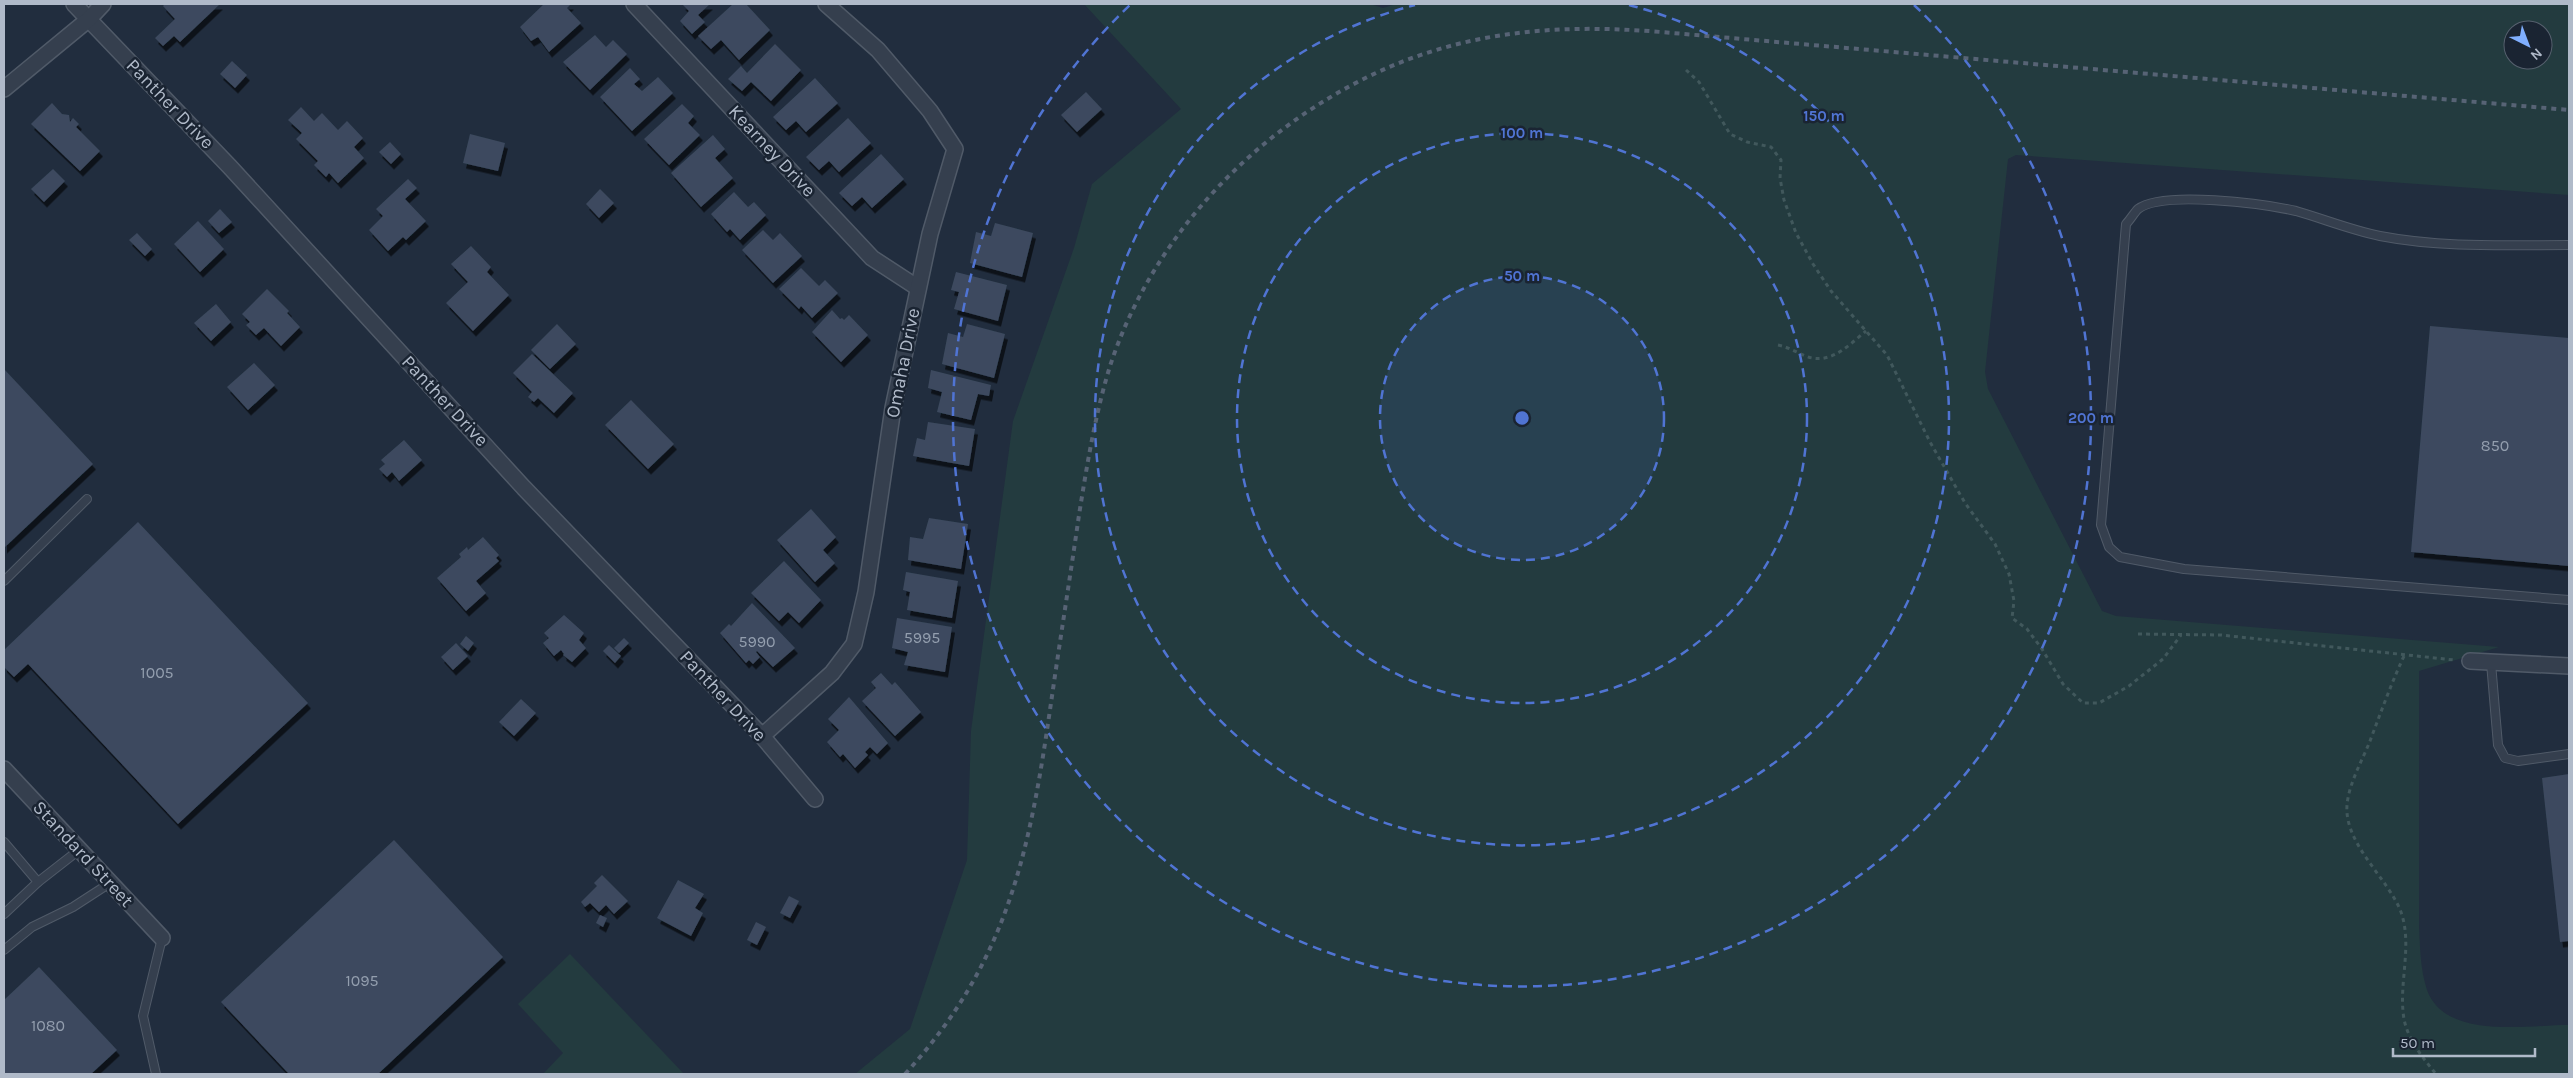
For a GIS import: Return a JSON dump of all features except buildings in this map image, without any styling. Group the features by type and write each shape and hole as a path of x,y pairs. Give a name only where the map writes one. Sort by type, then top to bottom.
{"street":[{"name":"Panther Drive","path":"74,4 230,167 524,488 762,736 815,799"},
{"path":"4,90 89,19 103,4"},
{"name":"Kearney Drive","path":"634,4 872,258 918,288"},
{"name":"Omaha Drive","path":"762,736 832,673 854,644 866,592 893,408 930,234 955,149 930,111 878,50 826,4"},
{"path":"2470,661 2569,666"},
{"name":"Standard Street","path":"4,769 162,938"}],"lane":[{"path":"2569,246 2460,245 2379,236 2293,211 2188,198 2162,201 2139,208 2126,224 2101,525 2109,547 2120,557 2184,570 2569,600"},
{"path":"4,581 87,499"},
{"path":"2491,663 2498,745 2505,758 2518,761 2569,754"},
{"path":"4,842 38,882"},
{"path":"4,914 38,882 79,850"},
{"path":"4,950 32,927 74,907 110,883"},
{"path":"156,1074 143,1016 162,938"}],"path":[{"path":"1686,70 1699,82 1730,134 1747,142 1771,147 1780,160 1780,178 1784,200 1796,232 1813,264 1831,291 1887,356 1930,442 1965,503 1995,544 2009,574 2014,601 2012,618 2027,629 2042,649 2063,684 2083,703 2099,703 2129,686 2163,658 2181,635"},
{"path":"1778,345 1793,348 1810,358 1830,358 1866,332"},
{"path":"2138,634 2291,641 2404,656 2470,661"},
{"path":"2404,656 2384,700 2347,806 2350,828 2368,861 2393,894 2402,915 2406,945 2404,1020 2416,1048 2436,1074"}],"green space":[{"path":"1084,4 1370,4 1383,8 1396,4 2569,4 2569,195 2016,155 2008,159 1985,372 1988,389 2102,611 2116,616 2499,647 2419,671 2419,925 2423,974 2427,990 2437,1006 2451,1017 2469,1023 2489,1026 2569,1025 2569,1074 855,1074 910,1029 967,860 971,731 1013,421 1074,248 1092,184 1181,109"},
{"path":"570,954 684,1074 543,1074 563,1053 518,1004"}],"railway":[{"path":"905,1074 940,1032 969,989 991,945 1009,901 1023,855 1043,756 1092,440 1110,366 1125,328 1142,291 1164,256 1188,222 1214,191 1243,162 1274,136 1307,112 1349,87 1391,66 1433,51 1476,40 1566,29 1612,29 2569,110"}]}
